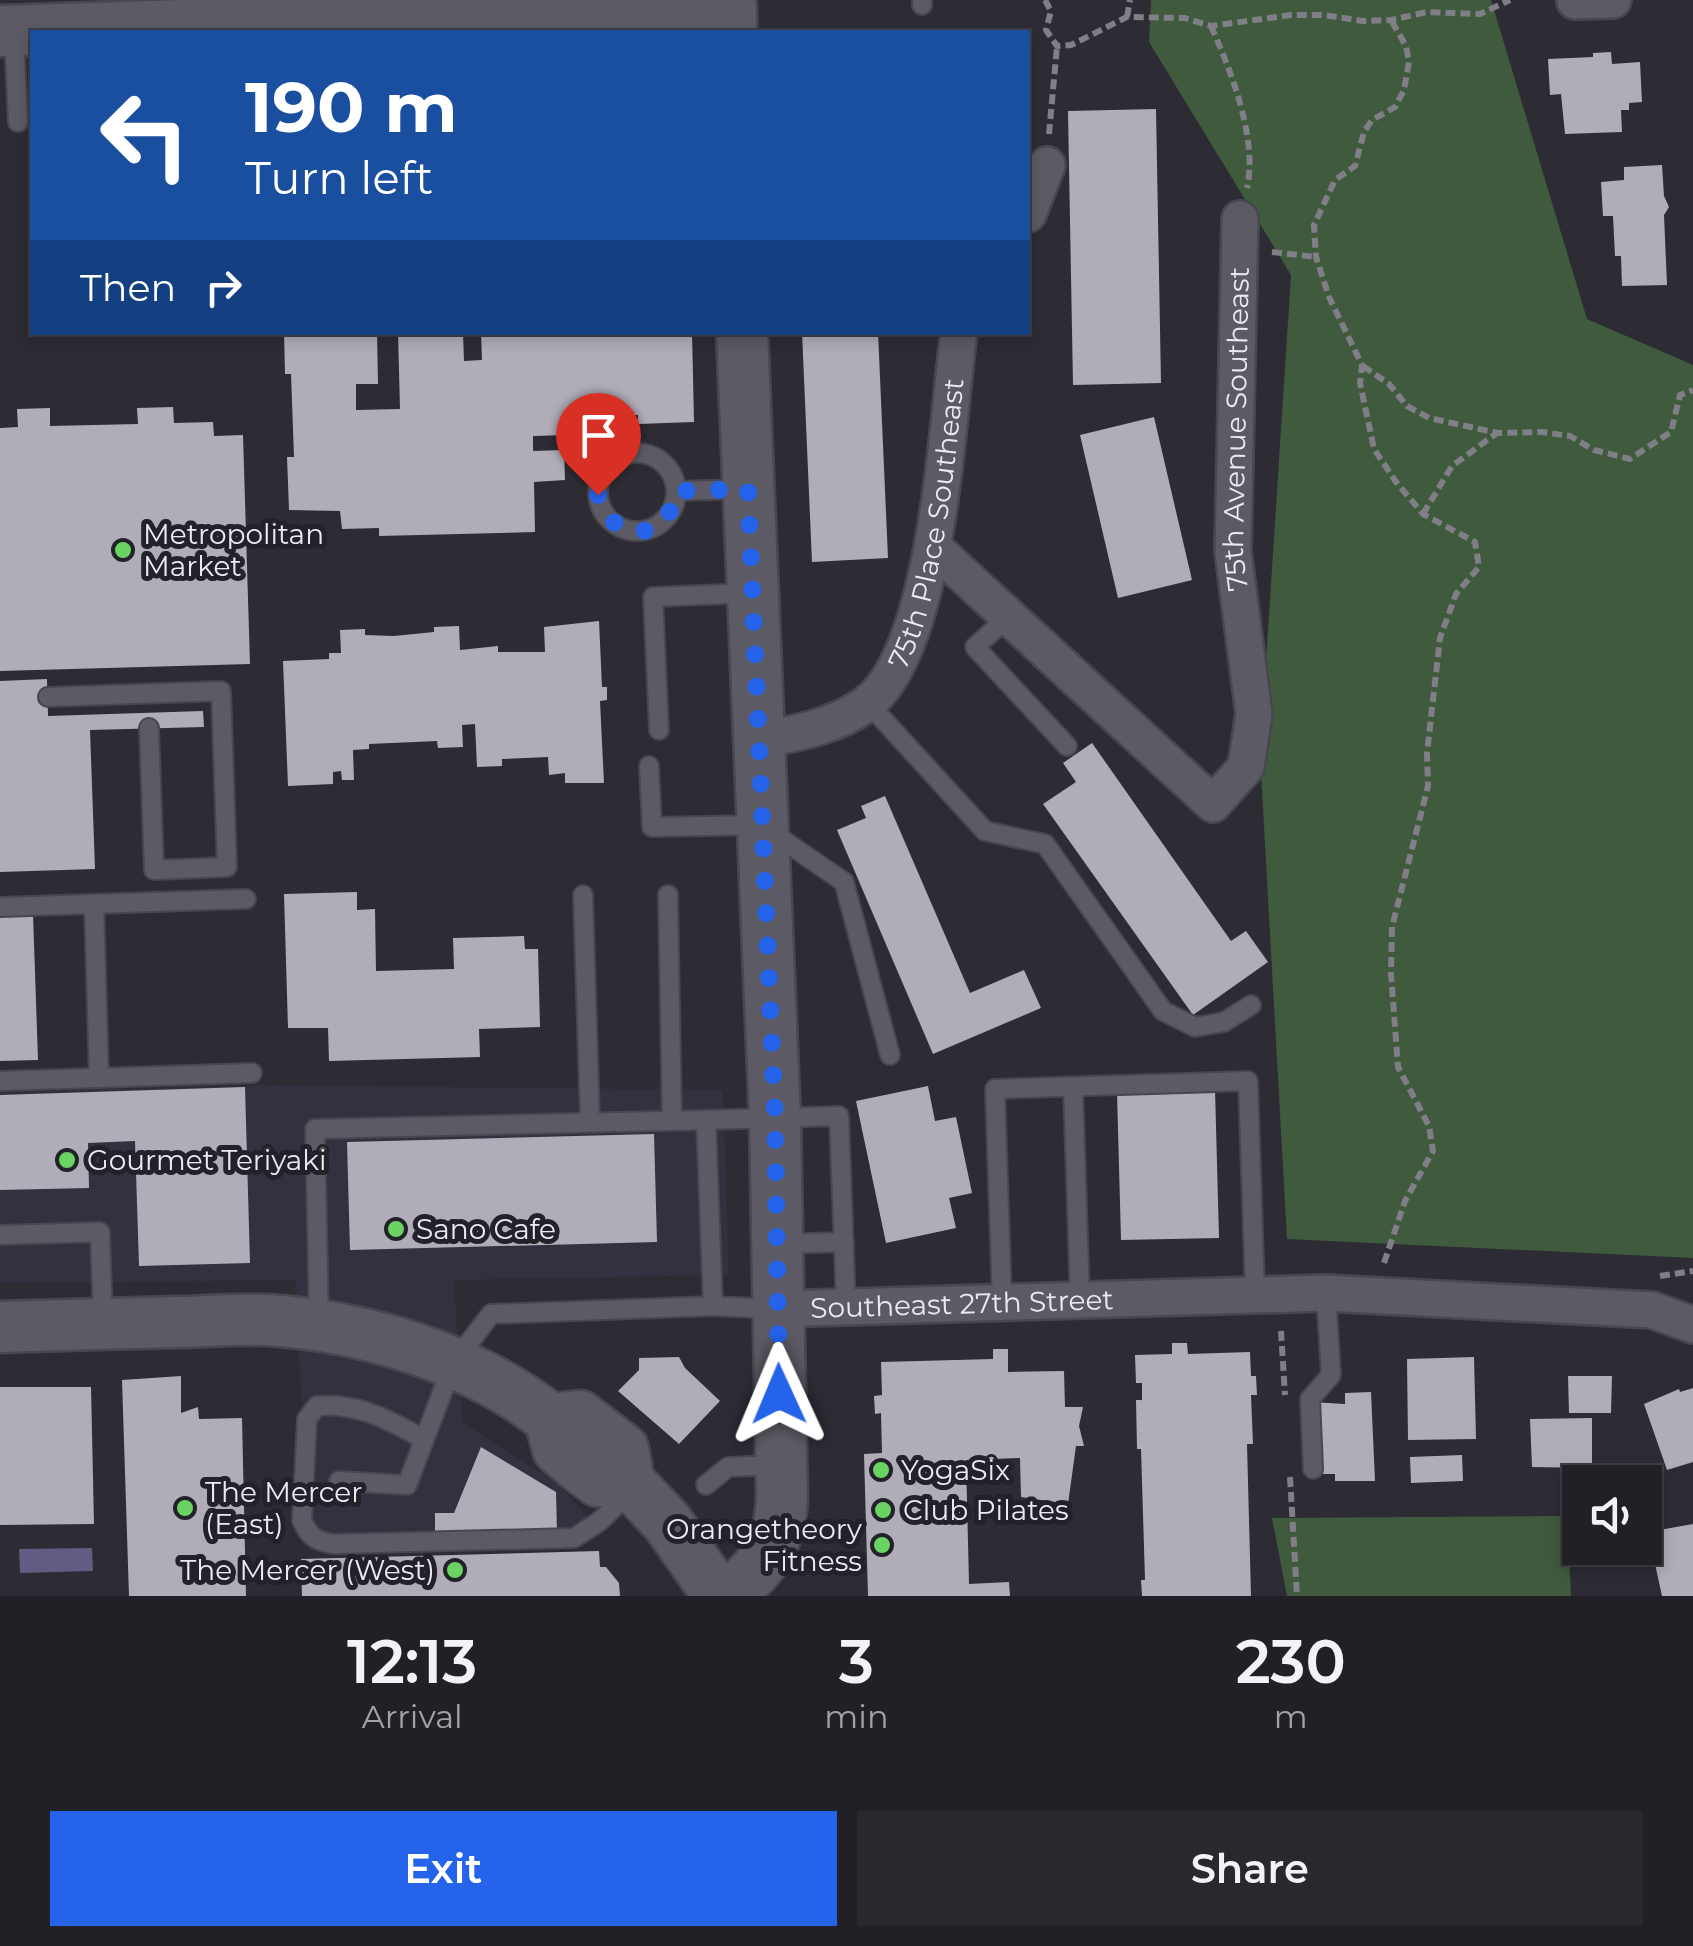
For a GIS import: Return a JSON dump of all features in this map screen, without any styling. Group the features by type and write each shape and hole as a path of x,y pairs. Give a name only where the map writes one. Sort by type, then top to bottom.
{"street":[{"path":"1575,1 1613,0"},
{"path":"7,30 271,11 731,13"},
{"path":"1030,209 1047,165"},
{"name":"75th Avenue Southeast","path":"1009,616 1214,804 1246,767 1254,714 1232,551 1240,235"},
{"path":"0,1327 264,1320 319,1326 391,1343 504,1386 550,1419 558,1449 598,1481 632,1484 721,1596 754,1574 776,1539 781,1519 781,1465 775,1118 742,335"},
{"name":"75th Place Southeast","path":"868,703 896,668 934,548 959,335"},
{"path":"934,548 1009,616"},
{"path":"757,741 826,727 868,703"},
{"name":"Southeast 27th Street","path":"777,1309 1326,1293 1652,1310 1693,1325"}],"lane":[{"path":"7,30 18,122"},
{"path":"636,454 659,460 668,468 676,491 668,516 646,531 632,532 608,520 598,495 599,482 613,462 636,454"},
{"path":"676,491 748,489"},
{"path":"659,730 652,597 752,592"},
{"path":"1009,616 975,647 1067,746"},
{"path":"48,697 148,712 220,691 227,867 154,870 148,712"},
{"path":"868,703 985,831 1044,844 1163,1011 1195,1026 1224,1022 1250,1005"},
{"path":"648,766 652,827 761,825 844,882 890,1055"},
{"path":"584,895 590,1122"},
{"path":"668,896 672,1121"},
{"path":"0,906 246,899"},
{"path":"94,904 99,1078"},
{"path":"0,1081 252,1073"},
{"path":"1002,1302 995,1089 1073,1086 1248,1081 1256,1293"},
{"path":"1073,1086 1080,1299"},
{"path":"319,1326 315,1129 839,1116 846,1307"},
{"path":"706,1120 712,1306"},
{"path":"0,1235 100,1232 103,1324"},
{"path":"778,1244 844,1242"},
{"path":"1313,1469 1310,1399 1330,1375 1326,1293"},
{"name":"Southeast 27th Street","path":"453,1364 491,1314 712,1306 777,1309"},
{"path":"340,1481 406,1485 453,1364"},
{"path":"422,1438 388,1419 358,1409 317,1406 307,1419 305,1441 302,1520 306,1532 333,1544 574,1538 600,1521 632,1484"},
{"path":"706,1484 728,1467 781,1465"}],"path":[{"path":"1045,0 1051,11 1046,30 1057,46 1047,165"},
{"path":"1126,17 1130,0"},
{"path":"1057,46 1071,45 1126,17 1185,18 1211,26 1291,15 1364,22 1426,12 1480,14 1510,0"},
{"path":"1391,20 1406,46 1409,62 1404,90 1396,107 1372,120 1364,132 1355,166 1334,180 1314,225 1316,257 1329,297 1362,365 1388,384 1406,406 1429,418 1498,433 1570,436 1594,450 1630,459 1671,432 1680,396 1693,390"},
{"path":"1211,26 1230,70 1252,158 1240,235 1316,257"},
{"path":"1362,365 1360,383 1374,450 1423,514 1476,542 1479,567 1456,594 1440,638 1427,753 1428,786 1392,926 1391,974 1398,1066 1429,1126 1433,1152 1405,1201 1381,1270"},
{"path":"1423,514 1452,466 1498,433"},
{"path":"1674,1273 1693,1270"}],"shaded area":[{"path":"274,1085 723,1090 729,1275 454,1280 462,1422 558,1484 604,1534 579,1544 309,1550 295,1280 0,1283 0,1092"},
{"path":"92,1548 93,1571 20,1573 19,1549"}],"green space":[{"path":"1151,0 1491,0 1587,319 1693,365 1693,1258 1287,1239 1260,754 1291,275 1149,42"},
{"path":"1562,1516 1562,1565 1569,1565 1571,1596 1287,1596 1272,1518"}],"building":[{"path":"1611,52 1612,64 1640,62 1642,102 1629,103 1629,110 1621,110 1622,132 1565,134 1561,94 1550,95 1548,59"},
{"path":"1156,109 1161,383 1073,385 1068,111"},
{"path":"1662,165 1664,196 1669,207 1664,215 1667,285 1622,286 1621,256 1615,256 1613,216 1603,216 1601,182 1624,180 1624,167"},
{"path":"284,335 377,335 378,384 356,384 356,410 400,409 398,335 463,335 464,361 482,360 481,335 692,335 694,422 638,424 638,415 633,415 632,433 533,436 533,451 564,450 565,480 534,482 535,532 379,536 379,528 342,529 340,511 289,510 287,457 294,457 291,374 285,374"},
{"path":"802,335 878,335 888,558 812,562"},
{"name":"Metropolitan Market","path":"173,407 174,423 213,422 214,436 243,435 250,664 0,671 0,428 18,427 17,409 50,408 50,426 138,424 137,408"},
{"path":"1154,417 1192,580 1118,598 1080,435"},
{"path":"599,621 602,687 607,687 607,700 600,701 604,783 565,783 565,773 549,775 548,757 502,759 502,766 477,767 475,724 462,725 463,747 438,748 437,741 369,744 369,749 353,750 354,780 342,780 341,771 333,772 333,784 288,786 283,661 329,659 329,653 341,653 340,630 365,629 365,635 394,636 459,626 460,650 498,646 498,652 545,652 544,627"},
{"path":"47,679 48,716 203,711 204,727 90,730 95,869 0,872 0,681"},
{"path":"1092,743 1231,941 1246,931 1268,962 1193,1015 1043,804 1076,782 1063,763"},
{"path":"885,796 970,993 1024,970 1041,1008 933,1054 837,830 866,818 861,806"},
{"path":"357,892 357,910 375,909 376,971 454,969 453,938 524,936 525,949 538,949 540,1027 479,1029 480,1057 329,1061 328,1028 288,1028 284,894"},
{"path":"33,914 38,1060 0,1061 0,916"},
{"path":"928,1086 935,1121 956,1117 972,1193 949,1198 956,1228 886,1243 856,1101"},
{"path":"245,1087 250,1263 139,1266 135,1141 88,1143 89,1188 0,1190 0,1095"},
{"path":"1215,1089 1219,1238 1121,1240 1117,1092"},
{"path":"654,1134 657,1242 350,1250 347,1142"},
{"path":"1172,1343 1187,1343 1188,1354 1250,1352 1257,1395 1251,1395 1253,1444 1247,1444 1251,1596 1142,1596 1141,1580 1145,1580 1141,1449 1137,1449 1136,1400 1142,1400 1142,1383 1136,1383 1135,1355 1172,1354"},
{"path":"993,1349 1008,1349 1008,1372 1064,1371 1065,1407 1083,1407 1079,1426 1084,1446 1076,1446 1068,1504 1021,1497 1020,1458 966,1460 969,1584 1009,1582 1010,1596 868,1596 864,1454 882,1453 881,1413 875,1414 874,1396 882,1395 881,1362 993,1359"},
{"path":"679,1357 685,1368 720,1401 679,1444 618,1391 639,1370 639,1358"},
{"path":"1474,1357 1476,1439 1408,1440 1407,1359"},
{"name":"The Mercer (East)","path":"181,1376 181,1413 198,1407 199,1419 242,1418 246,1596 129,1596 122,1380"},
{"path":"1568,1376 1612,1376 1611,1413 1569,1413"},
{"path":"0,1387 91,1387 94,1524 0,1525"},
{"path":"1693,1388 1693,1462 1667,1470 1644,1404 1679,1389 1680,1392"},
{"path":"1371,1392 1375,1481 1335,1481 1335,1474 1313,1474 1311,1402 1345,1404 1345,1393"},
{"path":"1592,1418 1592,1465 1532,1467 1530,1419"},
{"path":"481,1447 556,1492 557,1533 435,1535 435,1513 454,1513"},
{"path":"1462,1455 1463,1481 1411,1483 1410,1457"},
{"path":"1693,1524 1693,1596 1662,1596 1655,1565 1662,1565 1662,1530"},
{"name":"The Mercer (West)","path":"599,1551 600,1567 606,1567 619,1583 620,1596 302,1596 301,1559"}],"place":[{"name":"Metropolitan Market","path":"123,550"},
{"name":"Gourmet Teriyaki","path":"67,1160"},
{"name":"Sano Cafe","path":"396,1229"},
{"name":"YogaSix","path":"881,1470"},
{"name":"The Mercer (East)","path":"185,1508"},
{"name":"Club Pilates","path":"883,1510"},
{"name":"Orangetheory Fitness","path":"882,1545"},
{"name":"The Mercer (West)","path":"455,1570"}],"route":[{"path":"598,495 608,520 632,532 658,526 675,505 676,491 748,489 775,1118 779,1394"}]}
